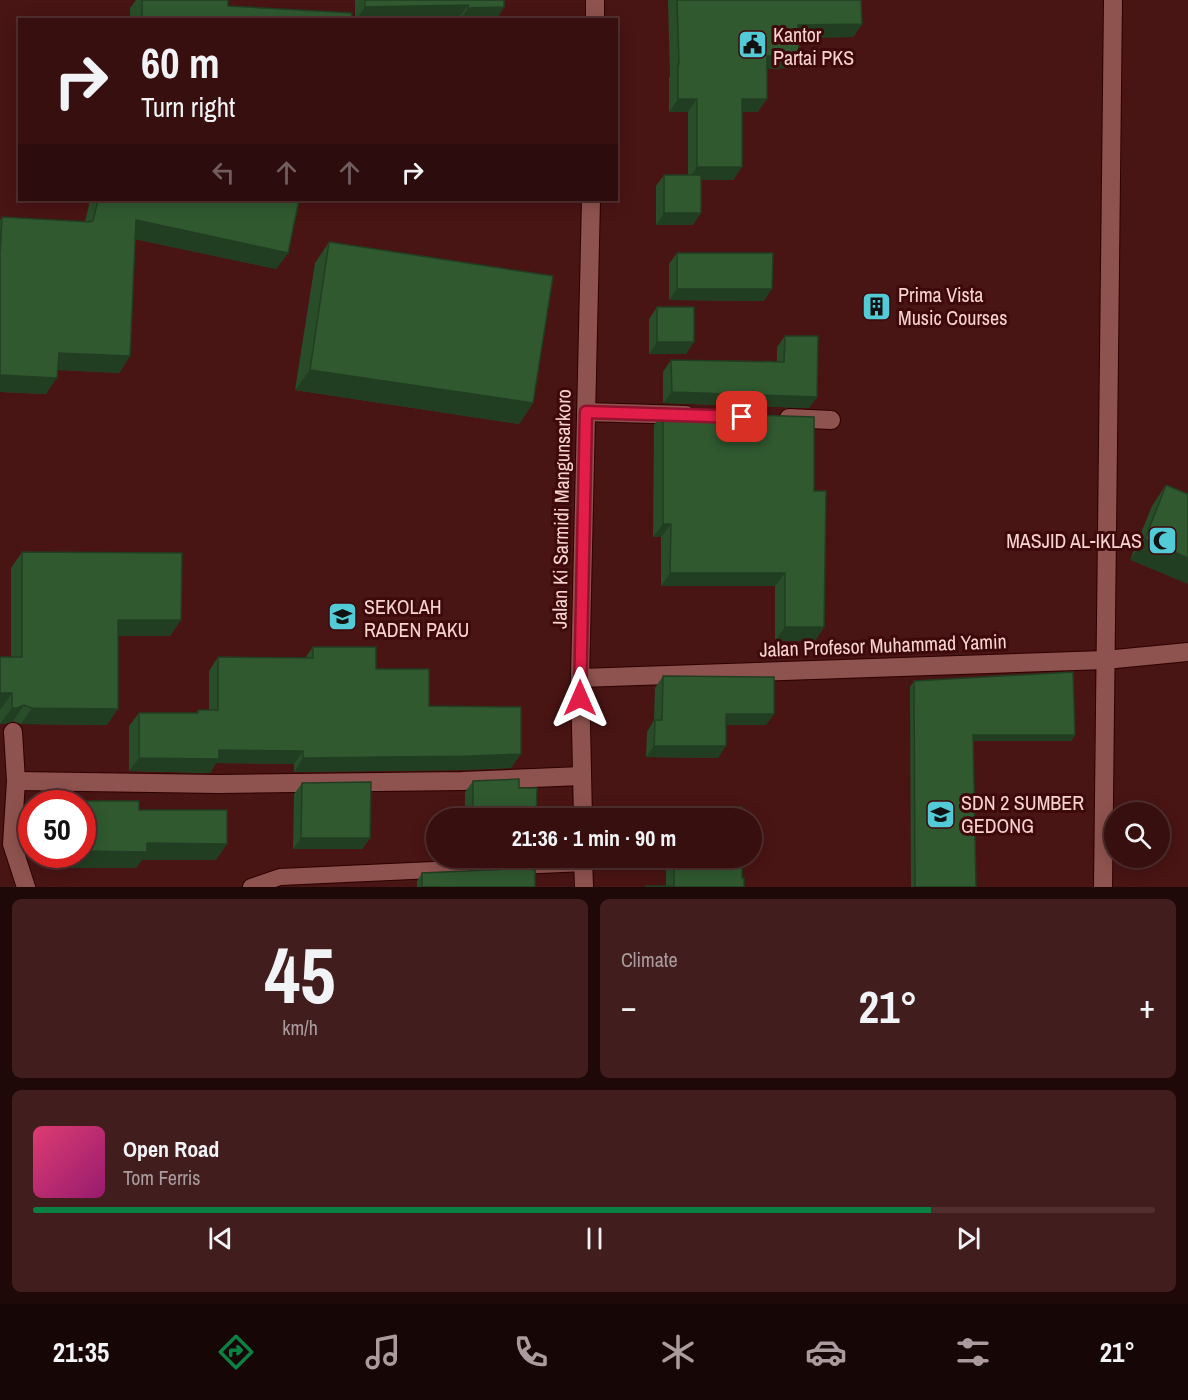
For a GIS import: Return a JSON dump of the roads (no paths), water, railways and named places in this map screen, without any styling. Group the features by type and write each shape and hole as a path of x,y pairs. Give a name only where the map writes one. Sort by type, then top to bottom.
{"street":[{"path":"595,18 596,0"},
{"path":"1103,887 1113,0"},
{"name":"Jalan Ki Sarmidi Mangunsarkoro","path":"583,808 580,678 591,201"},
{"path":"586,412 703,416"},
{"path":"773,418 831,420"},
{"name":"Jalan Profesor Muhammad Yamin","path":"580,678 1105,660 1188,652"},
{"path":"13,732 15,781 12,844 27,887"},
{"path":"15,781 243,784 462,781 582,776"},
{"path":"584,868 584,887"}],"lane":[{"path":"250,887 280,877 441,868"}],"place":[{"name":"Kantor Partai PKS","path":"752,45"},
{"name":"Prima Vista Music Courses","path":"877,306"},
{"name":"MASJID AL-IKLAS","path":"1163,540"},
{"name":"SEKOLAH RADEN PAKU","path":"343,617"},
{"name":"SDN 2 SUMBER GEDONG","path":"940,814"}]}
